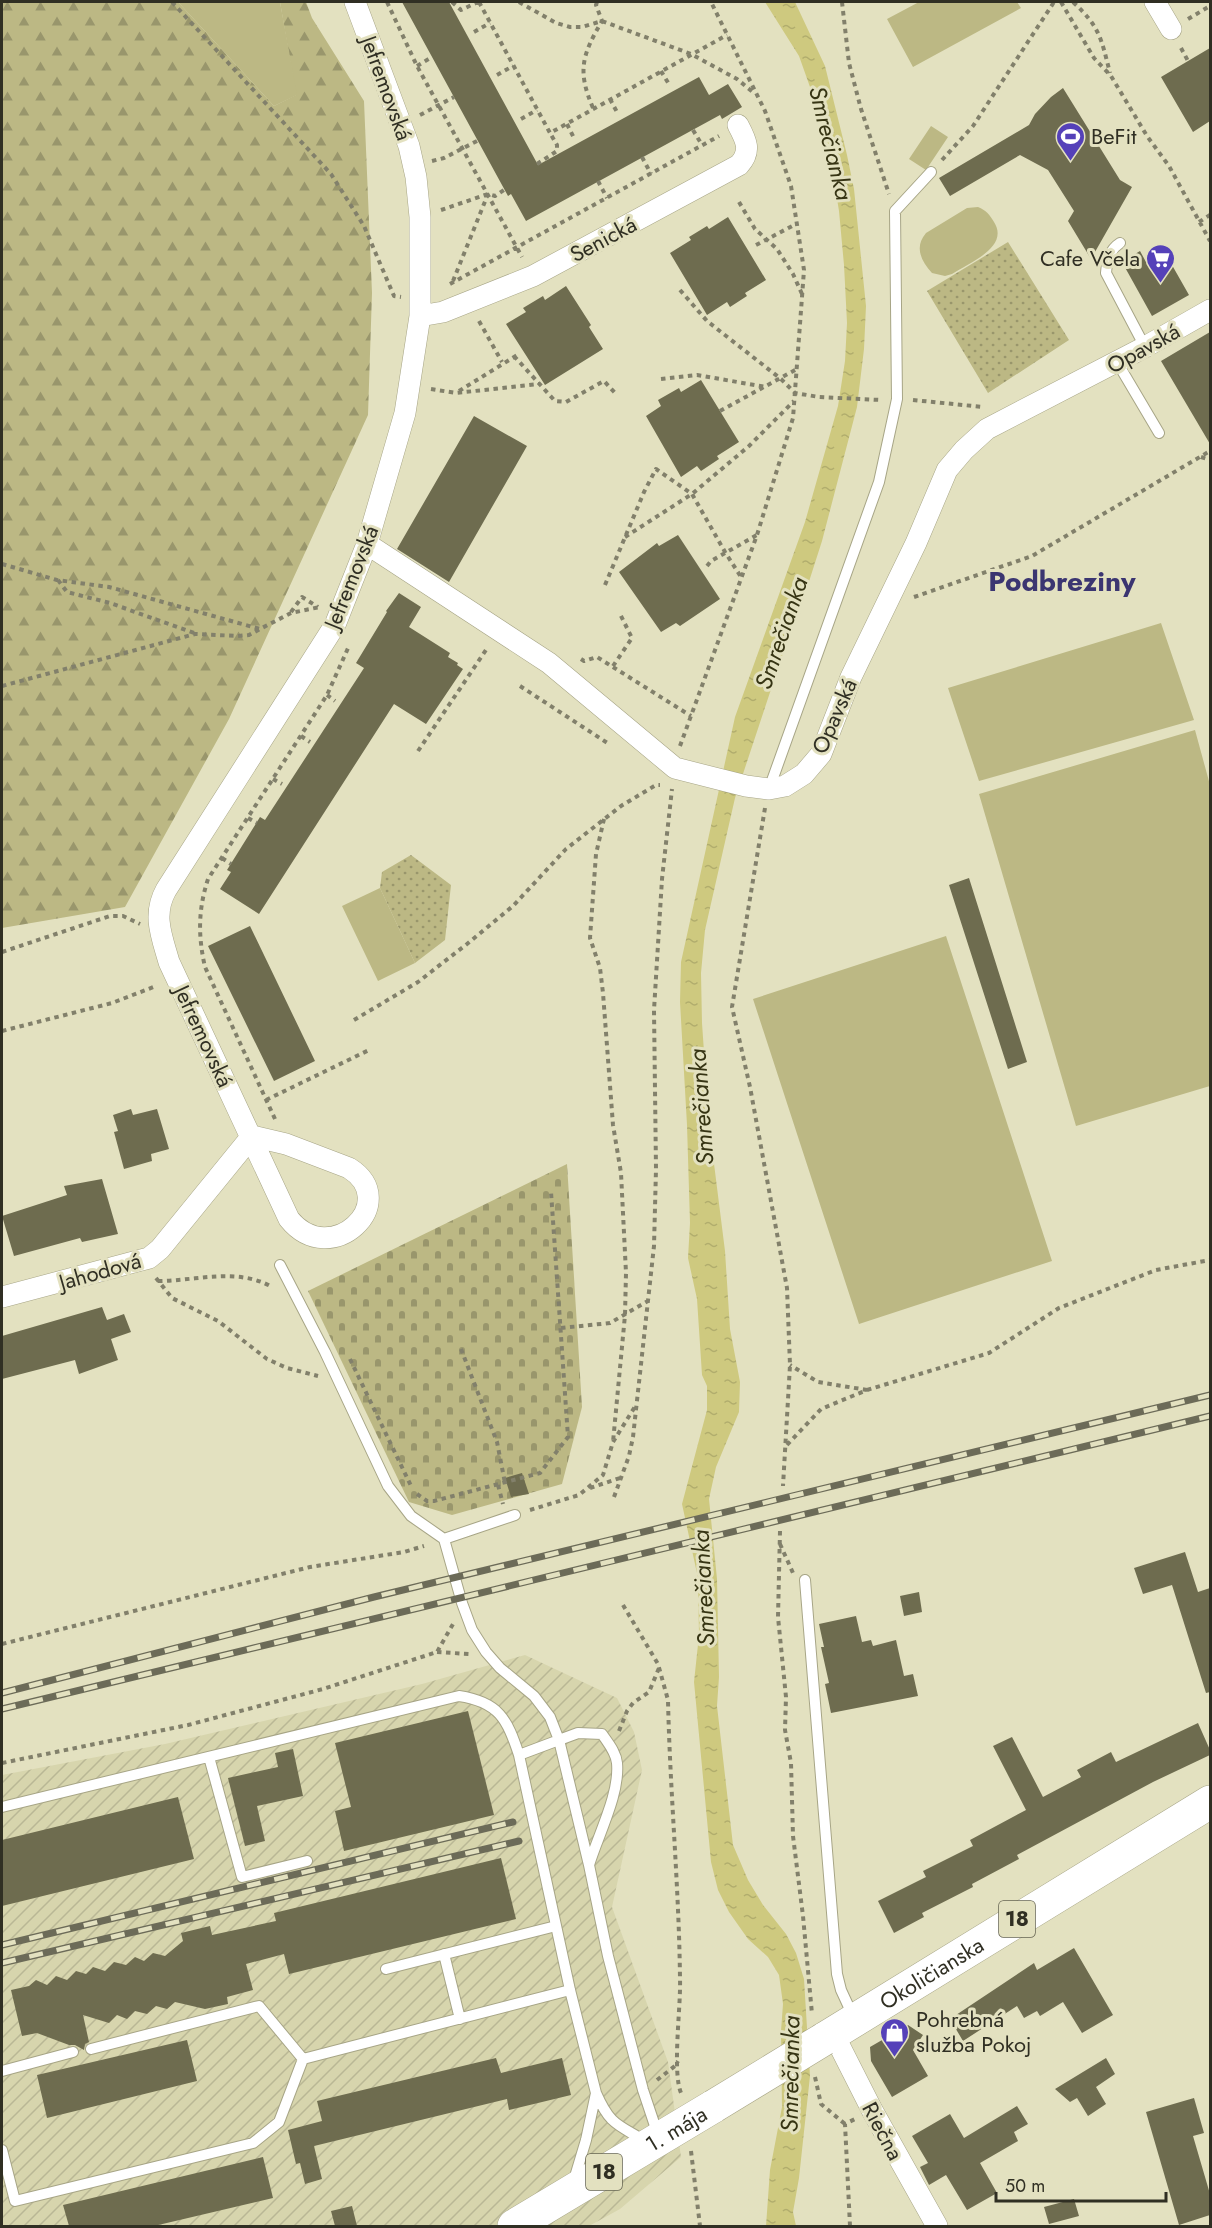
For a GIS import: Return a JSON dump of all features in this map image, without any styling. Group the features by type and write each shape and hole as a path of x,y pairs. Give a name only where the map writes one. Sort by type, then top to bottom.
{"main road":[{"name":"Okoličianska","path":"714,2106 831,2027 1210,1802"},
{"name":"1. mája","path":"514,2226 714,2106"}],"street":[{"name":"Jefremovská","path":"252,1136 286,1144 358,1173 369,1193 369,1203 364,1215 357,1224 331,1239 307,1236 289,1219 169,962 158,923 160,901 166,890 335,625 368,544 405,413 420,308 420,217 414,166 355,2"},
{"path":"1155,2 1171,29"},
{"name":"Senická","path":"420,308 443,312 533,276 740,165 746,158 748,147 738,125"},
{"name":"Opavská","path":"368,544 549,663 677,774 769,789 785,786 804,774 821,753 851,677 947,470 964,450 987,429 1117,362 1210,310"},
{"name":"Jahodová","path":"2,1298 143,1260 160,1250 252,1136"},
{"name":"Riečna","path":"831,2027 872,2110 938,2226"}],"lane":[{"path":"769,789 879,482 897,399 895,211 931,172"},
{"path":"1120,243 1113,247 1107,262 1106,273 1145,347"},
{"path":"1117,362 1159,433"},
{"path":"280,1265 393,1495 411,1515 444,1539 472,1630 500,1668 534,1696 550,1717 559,1740 589,1864 608,1956 644,2090 655,2141"},
{"path":"444,1539 515,1515"},
{"path":"805,1580 837,1974 841,1990 831,2027"},
{"path":"2,1807 459,1696 482,1701 504,1716 519,1755 570,1990 596,2093 606,2115 622,2129 655,2141"},
{"path":"519,1755 578,1733 602,1734 612,1748 618,1762 615,1791 589,1864"},
{"path":"209,1757 242,1877 307,1861"},
{"path":"386,1969 556,1926"},
{"path":"444,1954 460,2019"},
{"path":"303,2058 570,1990"},
{"path":"91,2049 259,2006 303,2058"},
{"path":"2,2071 73,2052"},
{"path":"2,2150 15,2201 253,2143 279,2122 303,2058"},
{"path":"568,2194 578,2170 596,2093"}],"path":[{"path":"172,2 331,174 364,226 394,297 420,308"},
{"path":"387,2 417,66 533,276"},
{"path":"452,2 461,10 478,2 557,146 557,151 537,164"},
{"path":"519,2 556,23 570,27 582,27 602,21 691,54 737,79 757,95"},
{"path":"593,108 585,90 582,68 586,51 602,21 597,2"},
{"path":"614,1497 629,1456 638,1401 654,1246 657,1169 655,985 662,879 677,774 691,716 757,535 793,418 803,294 804,270 791,186 765,111 711,2"},
{"path":"842,2 849,63 861,109 895,211"},
{"path":"931,172 973,126 1053,2"},
{"path":"1061,2 1094,58 1111,76 1168,166 1210,241"},
{"path":"1072,2 1095,24 1102,39 1111,76"},
{"path":"474,32 490,23"},
{"path":"550,133 728,35"},
{"path":"417,66 432,57"},
{"path":"497,75 513,66"},
{"path":"661,71 670,86"},
{"path":"399,121 419,115 453,97"},
{"path":"610,99 618,114"},
{"path":"521,119 537,110"},
{"path":"488,194 453,282 765,111"},
{"path":"567,124 574,138"},
{"path":"693,130 702,145"},
{"path":"414,166 444,158 477,141"},
{"path":"642,158 651,174"},
{"path":"598,181 607,198"},
{"path":"420,217 488,194 495,196 504,190"},
{"path":"739,202 755,229 783,257 803,294"},
{"path":"1199,222 1210,215"},
{"path":"756,245 798,223"},
{"path":"680,290 707,321 781,379 795,393 819,397 897,399 1022,411"},
{"path":"540,384 456,393 517,355 555,401 566,402 604,381 616,394"},
{"path":"720,411 797,369"},
{"path":"661,379 697,375 765,387"},
{"path":"625,537 692,494 749,446 794,401"},
{"path":"885,607 1032,556 1210,451"},
{"path":"1200,457 1210,460"},
{"path":"605,585 656,469 692,494 742,577"},
{"path":"707,566 725,552 757,535"},
{"path":"2,564 57,580 109,586 260,629"},
{"path":"57,580 67,592 110,603 195,634 238,636 249,635 291,613 318,608 353,585"},
{"path":"291,613 302,597 318,608"},
{"path":"613,666 632,638 620,614"},
{"path":"286,1144 210,979 199,942 201,899 208,879 327,695 354,634 335,625"},
{"path":"418,751 499,631"},
{"path":"2,686 195,634"},
{"path":"576,655 584,660 597,657 691,716"},
{"path":"520,686 615,748"},
{"path":"327,695 336,701"},
{"path":"301,736 310,742"},
{"path":"354,1020 418,982 513,906 566,849 621,806 677,774"},
{"path":"273,779 282,784"},
{"path":"769,789 756,853 732,1007 750,1087 787,1288 790,1365 783,1486"},
{"path":"248,818 257,823"},
{"path":"515,1515 579,1495 603,1475 613,1442 625,1314 626,1273 621,1173 613,1125 602,984 600,968 590,938 596,854 604,819"},
{"path":"222,858 231,864"},
{"path":"2,952 110,916 123,916 145,926 158,923"},
{"path":"210,979 217,976"},
{"path":"2,1031 112,1003 176,977"},
{"path":"230,1023 238,1020"},
{"path":"266,1100 369,1050"},
{"path":"251,1069 259,1066"},
{"path":"350,1359 412,1487 427,1501 540,1473 568,1437 551,1192"},
{"path":"143,1260 172,1298 218,1321 267,1359 287,1368 320,1377 343,1390"},
{"path":"786,1446 821,1409 867,1390 989,1353 1059,1308 1156,1270 1210,1260"},
{"path":"158,1281 243,1277 266,1284 300,1305"},
{"path":"561,1328 610,1323 649,1301"},
{"path":"460,1349 497,1442 505,1483"},
{"path":"790,1365 818,1382 867,1390"},
{"path":"613,1442 638,1401"},
{"path":"586,1489 620,1477"},
{"path":"780,1531 778,1617 786,1697 785,1730 791,1763 793,1836 803,1916 831,2027"},
{"path":"2,1644 310,1567 404,1552 444,1539"},
{"path":"780,1543 796,1580 805,1580"},
{"path":"622,1605 650,1648 659,1668 668,1700 680,1929 677,2073 682,2095"},
{"path":"437,1652 463,1606"},
{"path":"2,1763 188,1725 323,1689 437,1652 492,1658"},
{"path":"612,1748 627,1711 633,1703 649,1692 659,1668"},
{"path":"644,2090 668,2072 678,2060"},
{"path":"814,2070 821,2104 845,2124 850,2226"},
{"path":"845,2124 872,2110"},
{"path":"693,2144 691,2152 700,2226"}],"shaded area":[{"path":"525,1655 617,1698 634,1732 642,1770 612,1907 668,2062 681,2157 620,2209 589,2226 2,2226 2,1775 165,1744 422,1684"}],"green space":[{"path":"2,2 178,2 274,106 296,95 280,2 306,2 312,18 364,101 372,293 368,415 229,719 125,907 2,928"},
{"path":"178,2 280,2 297,95 274,106"},
{"path":"919,2 1017,2 1021,8 913,67 887,19"},
{"path":"931,126 948,137 926,170 909,159"},
{"path":"978,207 994,222 997,239 992,247 952,274 945,276 932,273 920,254 922,238 926,233 967,208"},
{"path":"1008,242 1069,340 988,393 927,291"},
{"path":"1161,623 1194,720 979,781 948,688"},
{"path":"1195,730 1210,785 1210,1086 1076,1126 979,794"},
{"path":"411,855 451,885 445,940 415,963 380,888 382,872"},
{"path":"380,888 415,963 378,981 342,906"},
{"path":"946,936 1052,1261 859,1324 753,999"},
{"path":"567,1164 582,1407 562,1484 452,1515 409,1502 308,1291"}],"water":[{"name":"Smrečianka","path":"765,2 795,2 825,66 854,189 866,306 864,349 857,407 822,541 735,798 705,930 701,973 709,1124 725,1251 730,1329 740,1382 739,1412 716,1467 709,1499 717,1579 719,1677 717,1706 733,1845 748,1880 763,1905 786,1934 796,1953 804,1979 810,2076 793,2212 796,2226 766,2226 770,2170 782,2107 783,2004 779,1975 768,1957 748,1939 729,1912 718,1890 711,1862 694,1682 699,1635 698,1578 682,1504 707,1410 707,1386 702,1375 697,1299 688,1258 690,1223 680,1002 681,962 735,717 805,522 838,406 845,361 847,323 844,265 839,211 826,132 799,56"}],"building":[{"path":"402,2 449,2 538,165 699,77 709,95 728,84 742,107 722,119 720,115 526,221 511,194 508,196"},
{"path":"1210,48 1210,121 1193,132 1161,77"},
{"path":"1063,88 1120,180 1132,187 1091,259 1068,221 1074,211 1048,170 1020,155 950,196 939,178 1029,125 1035,114"},
{"path":"728,217 766,280 745,293 747,296 730,307 727,302 707,315 670,253 691,240 689,237 707,226 709,229"},
{"path":"1140,251 1146,262 1164,251 1189,295 1152,316 1122,262"},
{"path":"566,286 591,325 589,327 603,349 545,385 506,324 526,312 523,308 543,296 545,300"},
{"path":"1210,332 1210,444 1161,361"},
{"path":"701,380 739,442 717,456 719,459 701,471 697,466 681,477 646,416 661,406 658,400 679,388 681,392"},
{"path":"474,416 527,446 449,582 397,549"},
{"path":"678,535 720,599 680,626 676,623 661,632 619,572 657,543 659,546"},
{"path":"399,593 421,607 409,627 450,653 448,657 463,669 426,724 394,704 259,914 220,889 231,872 227,870 260,817 265,820 364,668 356,663"},
{"path":"969,878 1027,1062 1008,1069 949,885"},
{"path":"250,926 315,1061 274,1081 208,946"},
{"path":"131,1109 133,1115 157,1109 169,1149 151,1154 152,1161 124,1169 114,1132 118,1131 113,1115"},
{"path":"102,1179 118,1234 82,1242 80,1238 14,1256 2,1216 67,1195 64,1186"},
{"path":"102,1307 107,1320 124,1314 131,1332 111,1339 118,1360 79,1374 75,1360 2,1379 2,1336"},
{"path":"522,1473 529,1494 511,1497 505,1478"},
{"path":"1185,1552 1198,1592 1210,1588 1210,1692 1206,1693 1172,1585 1143,1594 1134,1568"},
{"path":"919,1592 922,1612 904,1616 900,1596"},
{"path":"856,1616 862,1642 871,1640 873,1646 896,1640 904,1676 913,1674 918,1696 831,1713 825,1684 829,1683 821,1647 824,1647 819,1624"},
{"path":"468,1711 494,1815 344,1851 335,1811 351,1807 335,1743"},
{"path":"1198,1723 1210,1755 1153,1782 1017,1855 1019,1859 972,1884 973,1887 922,1913 924,1917 894,1933 878,1901 926,1877 923,1871 973,1846 970,1840 1026,1810 993,1746 1012,1737 1043,1797 1081,1777 1077,1770 1111,1752 1116,1762"},
{"path":"293,1749 303,1796 257,1806 265,1841 245,1846 228,1778 278,1767 275,1753"},
{"path":"178,1797 194,1859 2,1906 2,1840"},
{"path":"501,1858 516,1919 289,1974 284,1954 246,1964 253,1990 227,1997 228,2004 205,2009 175,2002 167,2009 156,2006 147,2014 135,2011 127,2019 117,2015 109,2023 83,2015 89,2042 85,2044 84,2050 37,2033 22,2036 11,1990 29,1986 36,1980 47,1985 56,1976 67,1980 76,1971 86,1974 93,1967 105,1971 114,1962 126,1965 135,1957 144,1961 153,1953 165,1956 183,1941 181,1933 210,1926 212,1935 276,1921 274,1913"},
{"path":"1074,1948 1113,2015 1082,2033 1063,2002 1040,2016 1037,2011 1024,2018 1017,2006 963,2041 950,2019 1034,1963 1037,1970"},
{"path":"908,2025 923,2035 913,2050 928,2076 892,2097 871,2061 870,2047"},
{"path":"187,2040 197,2081 47,2118 37,2075"},
{"path":"496,2058 501,2073 562,2058 571,2095 509,2110 507,2099 314,2146 322,2179 305,2184 300,2163 296,2164 288,2130 322,2121 317,2101"},
{"path":"1106,2058 1115,2074 1096,2087 1106,2104 1088,2116 1077,2098 1070,2102 1055,2089"},
{"path":"1194,2098 1204,2133 1193,2136 1210,2194 1210,2215 1179,2225 1146,2112"},
{"path":"1017,2106 1028,2124 1014,2132 1018,2141 980,2163 997,2193 967,2210 946,2175 929,2185 920,2167 928,2163 912,2136 950,2114 964,2138"},
{"path":"263,2157 273,2198 154,2226 69,2226 63,2205"},
{"path":"1074,2199 1079,2216 1049,2224 1044,2207"},
{"path":"352,2206 357,2226 335,2226 331,2211"}],"railway":[{"path":"2,1693 374,1597 1210,1395"},
{"path":"2,1709 1210,1416"},
{"path":"2,1945 513,1822"},
{"path":"2,1963 519,1841"}],"place":[{"name":"BeFit","path":"1070,162"},
{"name":"Cafe Včela","path":"1161,284"},
{"name":"Pohrebná služba Pokoj","path":"895,2058"}],"district":[{"name":"Podbreziny","path":"1062,581"}]}
